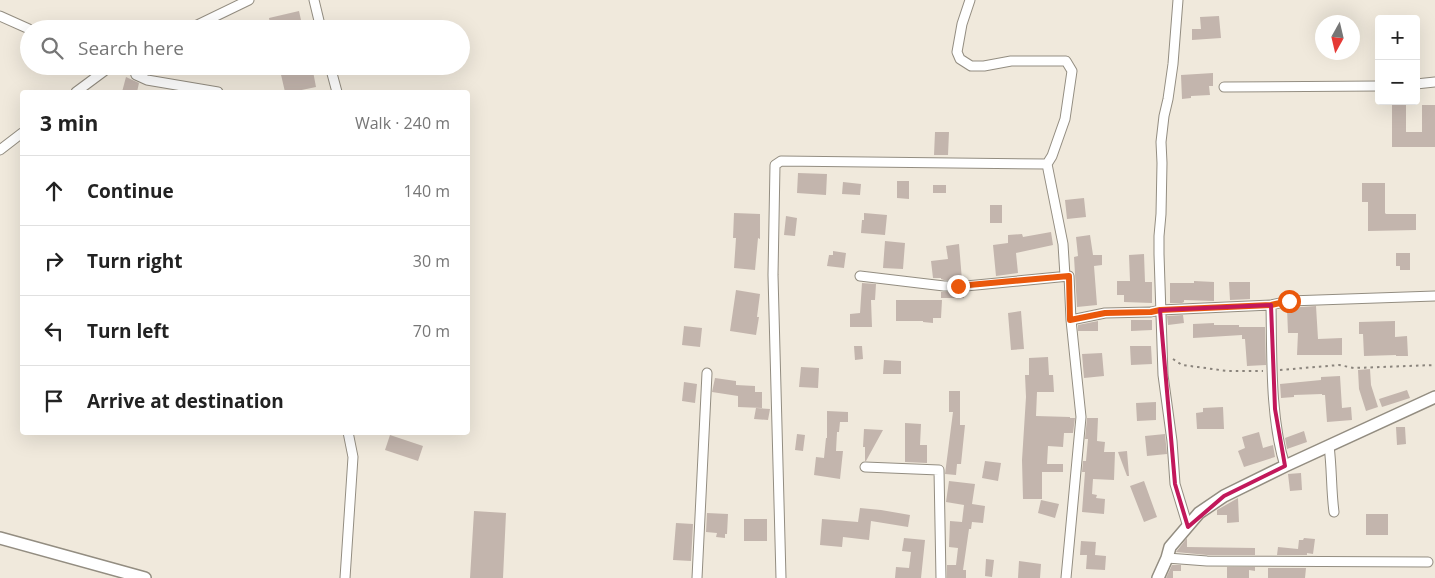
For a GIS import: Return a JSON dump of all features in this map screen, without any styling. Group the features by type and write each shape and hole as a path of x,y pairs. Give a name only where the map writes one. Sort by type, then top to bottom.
{"street":[{"path":"208,20 249,0"},
{"path":"314,0 319,20"},
{"path":"970,0 962,24 957,52 960,59 971,66 984,66 1012,61 1066,61 1072,71 1065,119 1052,156 1047,164 1063,244 1065,276"},
{"path":"1178,0 1174,64 1161,142 1161,214 1158,236 1163,375 1172,441 1175,484 1188,527"},
{"path":"0,16 20,25"},
{"path":"79,90 99,75"},
{"path":"136,75 147,80 206,90"},
{"path":"332,75 336,90"},
{"path":"1420,84 1435,82"},
{"path":"1224,87 1375,86"},
{"path":"0,150 20,135"},
{"path":"781,578 773,275 775,165 781,161 1047,164"},
{"path":"860,276 944,286 966,286 1069,276 1070,320 1082,417 1066,578"},
{"path":"1070,320 1105,313 1271,305 1289,301 1435,296"},
{"path":"1271,305 1277,433 1285,466"},
{"path":"696,578 707,373"},
{"path":"1158,578 1170,547 1200,513 1224,496 1435,397"},
{"path":"345,578 353,456 349,435"},
{"path":"1329,446 1334,512"},
{"path":"865,467 939,470 941,578"},
{"path":"0,538 116,574 145,578"},
{"path":"1167,558 1428,562"}],"path":[{"path":"1161,346 1171,357 1182,364 1228,371 1273,371 1339,365 1354,368 1435,365"}],"highlighted area":[{"path":"1271,305 1275,409 1285,466 1224,496 1188,527 1175,484 1160,310"}],"building":[{"path":"299,11 301,20 269,20 269,18"},
{"path":"1219,16 1221,38 1192,40 1192,29 1201,29 1200,17"},
{"path":"1213,73 1213,86 1209,86 1210,95 1191,96 1191,98 1182,99 1181,75"},
{"path":"281,75 314,75 316,87 302,90 285,90"},
{"path":"126,77 139,83 137,90 123,90"},
{"path":"1392,105 1406,105 1406,132 1422,132 1422,105 1435,105 1435,147 1392,147"},
{"path":"935,132 949,132 948,155 934,155"},
{"path":"798,173 827,174 826,195 797,193"},
{"path":"897,181 909,181 909,199 897,198"},
{"path":"843,182 861,184 860,195 842,194"},
{"path":"1362,183 1385,183 1385,213 1416,214 1416,230 1368,231 1368,202 1362,202"},
{"path":"933,185 946,185 946,193 933,193"},
{"path":"1084,198 1086,217 1067,219 1065,200"},
{"path":"990,205 1002,205 1002,223 990,223"},
{"path":"734,213 760,214 760,239 758,238 755,270 734,268 736,238 733,238"},
{"path":"864,213 887,215 885,235 861,233"},
{"path":"786,216 797,218 795,236 784,235"},
{"path":"1051,232 1053,245 1016,253 1018,273 996,276 993,245 1008,243 1008,235 1022,234 1023,237"},
{"path":"1090,235 1093,255 1102,255 1102,265 1094,266 1097,305 1077,307 1074,257 1078,256 1076,237"},
{"path":"885,241 905,243 903,269 883,268"},
{"path":"959,244 962,280 933,278 931,261 948,259 946,246"},
{"path":"833,251 846,253 844,268 827,266 829,255 833,255"},
{"path":"1396,253 1410,253 1410,270 1400,270 1400,266 1396,266"},
{"path":"1144,254 1145,282 1152,282 1152,303 1124,302 1124,295 1117,295 1117,281 1130,281 1129,255"},
{"path":"1194,281 1214,282 1214,301 1184,300 1182,303 1170,303 1170,283 1194,283"},
{"path":"1229,282 1250,282 1250,299 1230,300"},
{"path":"862,283 876,284 875,300 871,300 872,327 850,327 850,314 860,313"},
{"path":"736,290 760,294 756,335 730,331"},
{"path":"941,292 964,292 964,298 941,298"},
{"path":"896,300 942,300 941,318 933,318 933,323 896,321"},
{"path":"1316,306 1318,339 1342,338 1342,355 1297,355 1298,333 1288,333 1287,308"},
{"path":"1021,311 1024,349 1011,350 1008,313"},
{"path":"1183,315 1184,323 1168,325 1167,316"},
{"path":"1131,320 1152,320 1152,330 1131,331"},
{"path":"1098,321 1098,331 1078,331 1078,325"},
{"path":"1395,321 1395,337 1407,336 1408,356 1364,356 1363,334 1359,334 1359,322"},
{"path":"1214,323 1214,325 1239,325 1239,327 1265,327 1266,365 1247,366 1245,339 1242,339 1242,335 1193,338 1193,324"},
{"path":"684,326 702,328 700,347 682,345"},
{"path":"854,346 862,346 863,359 855,360"},
{"path":"1130,346 1151,346 1152,364 1131,365"},
{"path":"1102,353 1104,376 1084,378 1082,354"},
{"path":"1048,357 1049,375 1053,375 1054,392 1037,392 1036,416 1075,418 1073,433 1064,433 1063,447 1048,446 1047,464 1063,464 1063,472 1042,472 1042,499 1023,499 1022,460 1026,397 1025,375 1029,375 1029,358"},
{"path":"884,360 901,361 901,374 883,374"},
{"path":"801,367 819,368 818,388 799,387"},
{"path":"1370,369 1371,385 1378,407 1366,411 1359,389 1358,370"},
{"path":"1340,376 1342,408 1351,407 1352,420 1327,422 1325,395 1322,394 1294,395 1294,397 1281,398 1280,384 1321,380 1321,377"},
{"path":"715,378 736,381 736,385 755,386 755,392 762,392 762,408 738,407 738,396 712,392"},
{"path":"684,382 697,384 695,403 682,401"},
{"path":"1407,390 1410,398 1382,407 1379,399"},
{"path":"949,391 960,391 960,425 965,425 961,464 957,464 956,475 945,474 953,412 949,412"},
{"path":"1156,402 1156,420 1137,421 1136,403"},
{"path":"1223,407 1224,429 1197,429 1196,413 1203,412 1203,408"},
{"path":"756,408 770,409 768,420 754,419"},
{"path":"827,411 848,412 848,422 840,422 839,432 837,432 836,451 843,451 840,479 814,475 816,457 824,458 827,438"},
{"path":"1087,418 1098,418 1097,441 1105,442 1104,452 1115,452 1114,480 1093,479 1092,494 1097,495 1096,498 1105,499 1104,514 1082,512 1085,472 1082,472 1083,461 1086,461 1088,439 1085,439"},
{"path":"905,423 921,424 920,445 927,445 927,463 905,462"},
{"path":"1396,427 1405,427 1406,444 1397,445"},
{"path":"864,429 883,430 866,461 865,447 863,447"},
{"path":"1304,431 1307,442 1287,449 1285,438"},
{"path":"1259,432 1263,448 1273,445 1275,457 1244,467 1238,451 1245,448 1242,437"},
{"path":"797,434 805,435 803,451 795,450"},
{"path":"1165,434 1167,454 1147,456 1145,436"},
{"path":"390,435 423,446 418,461 385,450"},
{"path":"1127,451 1129,476 1127,476 1118,452"},
{"path":"985,461 1001,463 998,481 982,478"},
{"path":"1301,473 1302,490 1290,491 1288,474"},
{"path":"949,481 975,484 972,504 985,506 983,523 972,522 971,529 969,529 963,570 966,570 966,578 947,578 947,565 956,565 958,548 949,547 950,521 962,522 964,505 946,502"},
{"path":"1144,481 1157,517 1144,522 1130,486"},
{"path":"1238,498 1239,522 1227,523 1227,515 1217,515 1217,510"},
{"path":"1041,500 1059,504 1055,518 1038,513"},
{"path":"860,508 910,515 908,527 871,521 869,540 843,537 842,547 820,545 822,519 858,522"},
{"path":"474,511 506,513 503,578 470,578"},
{"path":"707,513 728,514 725,538 716,537 717,533 706,532"},
{"path":"1366,514 1388,514 1388,535 1366,535"},
{"path":"744,519 767,519 767,541 744,541"},
{"path":"676,523 693,524 691,561 673,560"},
{"path":"904,538 925,540 921,578 895,578 896,567 909,568 911,552 902,551"},
{"path":"1187,538 1187,547 1255,548 1255,555 1207,555 1176,552"},
{"path":"1304,538 1315,539 1313,554 1277,555 1278,547 1298,549 1299,540"},
{"path":"1081,541 1096,542 1095,555 1106,556 1105,570 1086,569 1087,555 1080,555"},
{"path":"986,559 994,560 992,577 985,576"},
{"path":"1019,561 1041,564 1040,578 1018,578"},
{"path":"1172,565 1181,565 1181,571 1173,571 1173,578 1166,578"},
{"path":"1227,567 1255,567 1255,571 1249,570 1249,578 1227,578"},
{"path":"1268,568 1306,568 1305,578 1268,578"}],"route":[{"path":"958,286 1069,276 1070,320 1105,313 1271,305 1289,301"}]}
